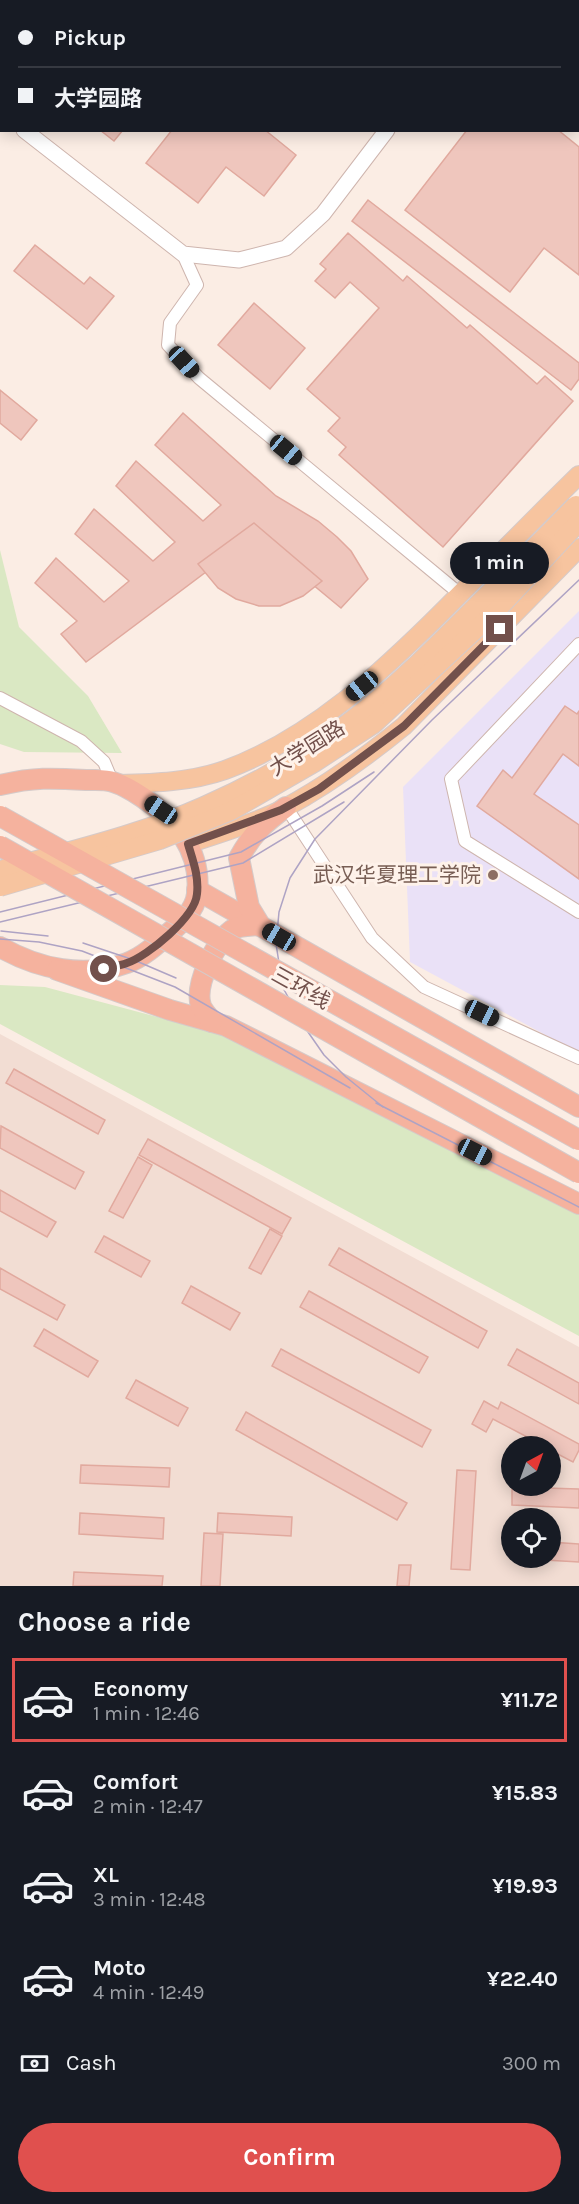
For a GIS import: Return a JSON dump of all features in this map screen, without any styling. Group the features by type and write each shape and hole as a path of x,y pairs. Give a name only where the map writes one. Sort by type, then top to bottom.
{"highway":[{"path":"0,773 24,779"},
{"path":"0,785 24,779 47,777 115,783 161,810 175,824 188,844 196,868 197,896 191,910 142,955 128,963 104,969 78,972 57,970"},
{"path":"260,925 249,907 239,858 250,838 263,824 286,807"},
{"name":"三环线","path":"0,816 579,1140"},
{"name":"三环线","path":"0,846 579,1173"},
{"path":"197,890 579,1107"},
{"path":"212,1022 201,1007 200,983 205,970 219,946 232,930 260,925"},
{"path":"0,947 170,1010 226,1026 579,1204"}],"main road":[{"path":"115,783 167,783 225,770 280,744 334,709 409,645 576,479"},
{"path":"0,887 160,840 231,811 314,763 374,724 498,609 578,510"},
{"name":"大学园路","path":"0,870 95,843 202,807 248,785 315,745 353,720 396,684 578,510"},
{"name":"大学园路","path":"188,844 286,807 319,789 404,726 579,548"}],"street":[{"path":"27,132 183,254 197,285 170,323 168,345 199,378 460,594"},
{"path":"183,254 239,260 286,248 323,214 385,132"},
{"path":"579,644 451,779 465,841 579,912"},
{"path":"0,698 81,741 104,762 115,783"},
{"path":"286,807 372,938 424,987 579,1058"}],"shaded area":[{"name":"武汉华夏理工学院","path":"579,611 579,1053 410,962 403,787"},
{"path":"0,1034 579,1347 579,1586 0,1586"}],"green space":[{"path":"0,550 19,627 88,696 122,753 24,752 0,744"},
{"path":"0,985 45,987 191,1026 225,1016 579,1215 579,1336 0,1024"}],"building":[{"path":"103,132 121,132 114,141"},
{"path":"170,132 267,132 296,155 264,196 226,167 198,203 146,163"},
{"path":"465,132 560,132 579,147 579,275 544,248 510,292 405,210"},
{"path":"368,200 579,363 579,379 571,390 352,221"},
{"path":"348,233 403,281 407,276 467,328 470,325 537,384 545,376 573,401 443,547 339,455 346,447 328,431 340,418 307,389 379,308 350,282 335,298 315,281 326,269 320,264"},
{"path":"35,245 84,284 90,277 114,296 87,329 14,271"},
{"path":"254,303 305,348 270,389 218,345"},
{"path":"0,390 37,420 21,440 0,423"},
{"path":"183,413 276,496 318,521 337,537 351,551 368,579 341,608 254,536 86,662 61,634 77,621 35,583 56,558 104,602 129,581 75,534 94,509 153,561 175,542 116,486 136,461 203,521 221,505 155,445"},
{"path":"254,523 322,581 303,596 280,606 259,606 236,599 218,588 198,564"},
{"path":"565,706 577,714 579,711 579,766 563,754 534,794 579,825 579,879 477,806 503,770 512,778"},
{"path":"14,1069 105,1120 98,1134 6,1083"},
{"path":"1,1126 84,1172 75,1189 0,1148"},
{"path":"148,1139 291,1218 282,1234 139,1155"},
{"path":"138,1157 152,1165 123,1218 109,1211"},
{"path":"0,1190 56,1222 47,1237 0,1211"},
{"path":"270,1229 282,1236 261,1274 249,1268"},
{"path":"104,1236 150,1261 141,1277 95,1252"},
{"path":"339,1248 487,1331 478,1348 329,1265"},
{"path":"0,1268 65,1305 57,1320 0,1289"},
{"path":"191,1286 240,1313 230,1330 182,1303"},
{"path":"309,1291 428,1357 419,1373 300,1307"},
{"path":"44,1329 98,1361 88,1377 34,1346"},
{"path":"281,1349 431,1430 422,1447 272,1366"},
{"path":"517,1349 579,1383 579,1404 508,1365"},
{"path":"136,1380 188,1408 178,1426 126,1398"},
{"path":"484,1401 498,1409 501,1402 579,1444 579,1450 573,1462 561,1456 561,1436 525,1436 493,1419 486,1432 472,1424"},
{"path":"246,1412 407,1503 397,1520 236,1430"},
{"path":"81,1465 170,1468 169,1487 80,1483"},
{"path":"457,1470 476,1471 470,1570 451,1569"},
{"path":"561,1488 579,1489 579,1508 512,1505 512,1496 561,1496"},
{"path":"80,1513 164,1518 163,1539 79,1534"},
{"path":"218,1513 292,1517 291,1536 217,1532"},
{"path":"204,1533 223,1534 220,1586 201,1586"},
{"path":"561,1543 579,1544 579,1562 561,1561"},
{"path":"399,1565 411,1565 409,1586 397,1586"},
{"path":"74,1572 163,1576 162,1586 73,1586"}],"tram line":[{"path":"383,1107 346,1077 324,1055 283,988 276,944 279,912 290,878 315,839 432,720 579,580"},
{"path":"0,912 241,852 322,806 374,772"},
{"path":"0,922 243,863 344,802"},
{"path":"1,931 48,936"},
{"path":"0,939 39,942 82,951 175,987 350,1088"},
{"path":"83,943 134,960 176,978"},
{"path":"376,1103 579,1207"}],"place":[{"name":"武汉华夏理工学院","path":"493,875"}],"route":[{"path":"104,969 128,963 142,955 191,910 197,896 197,883 196,868 188,844 281,810 319,789 404,726 500,629"}]}
